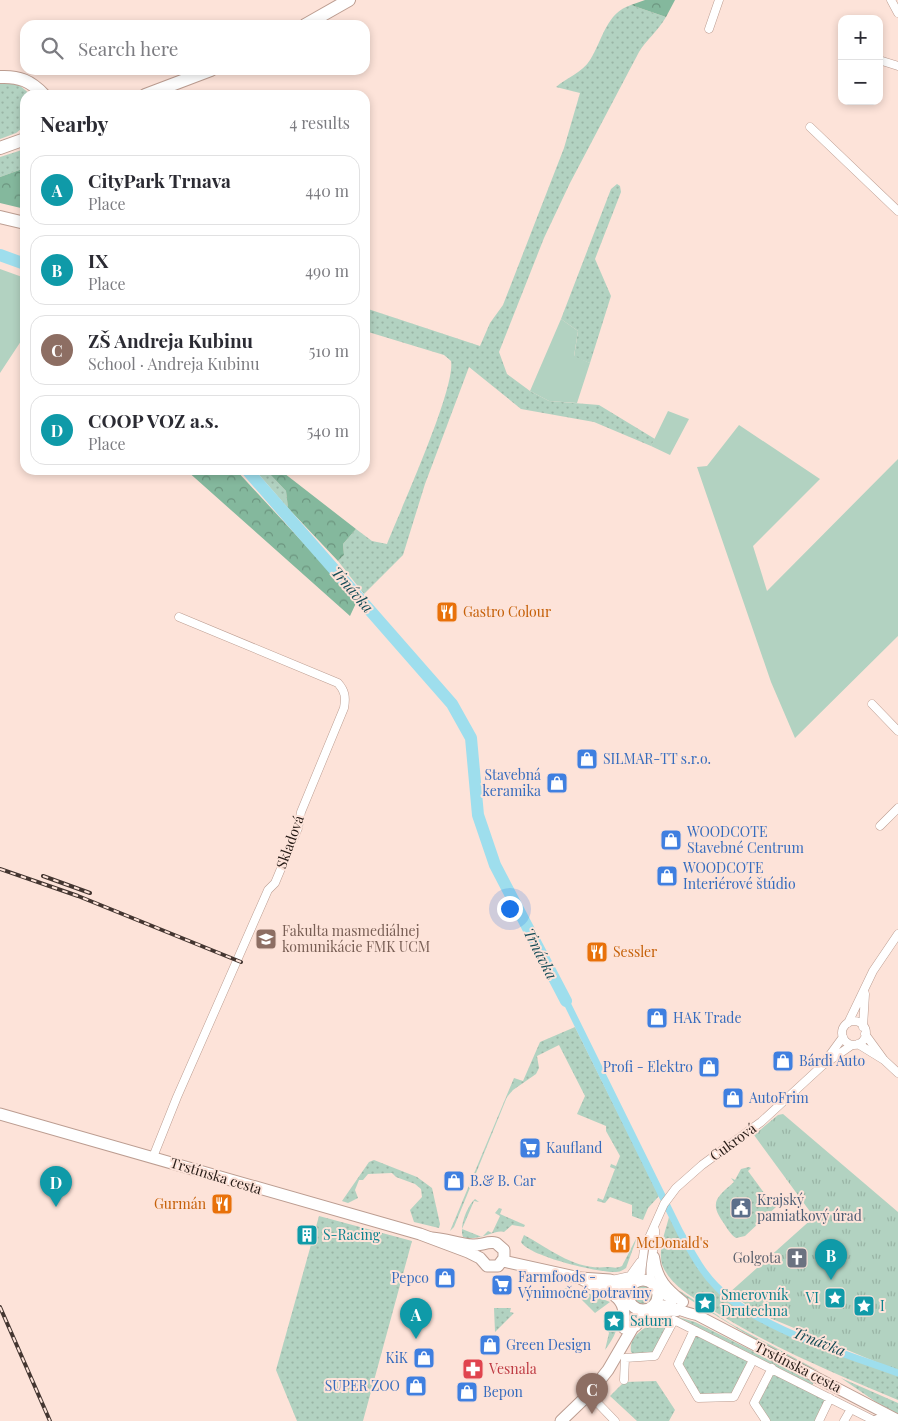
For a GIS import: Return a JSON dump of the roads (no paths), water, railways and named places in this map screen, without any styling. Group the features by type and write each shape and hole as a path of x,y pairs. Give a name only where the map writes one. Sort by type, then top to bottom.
{"main road":[{"path":"314,20 349,0"},
{"path":"159,90 198,75"},
{"path":"0,77 10,76 26,80 38,90"},
{"path":"26,80 33,90"},
{"path":"5,146 20,136"},
{"path":"5,146 20,141"},
{"path":"5,146 20,144"},
{"path":"0,218 20,222"},
{"name":"Trstínska cesta","path":"0,1114 432,1238 480,1258 484,1264 491,1267 498,1266 504,1257 501,1245 496,1243 483,1246 432,1238"},
{"path":"480,1258 483,1246"},
{"name":"Trstínska cesta","path":"504,1257 580,1278 610,1280 623,1285 634,1282"},
{"name":"Trstínska cesta","path":"580,1278 603,1290 621,1293 629,1300"},
{"path":"561,1421 589,1394 608,1370 629,1328 656,1300 655,1287 643,1280 634,1282 629,1300 629,1328"},
{"path":"603,1290 619,1298 623,1304 629,1328"},
{"path":"629,1300 648,1308"}],"street":[{"path":"709,29 719,0"},
{"path":"891,0 898,13"},
{"path":"883,61 898,66"},
{"path":"810,127 898,211"},
{"name":"Skladová","path":"153,1157 242,947 295,836 301,812 344,708 346,698 344,690 338,683 179,617"},
{"path":"872,704 898,731"},
{"path":"880,826 898,808"},
{"path":"884,1060 842,1037 843,1029 848,1023 881,958 898,934"},
{"path":"855,1045 864,1039 866,986"},
{"path":"848,1023 855,1022 864,1030 884,1060 898,1073"},
{"name":"Cukrová","path":"823,1065 842,1037"},
{"name":"Cukrová","path":"610,1280 630,1276 641,1260 660,1211 672,1192 695,1170 761,1122 823,1065 855,1045"},
{"name":"Cukrová","path":"654,1228 654,1257 650,1268 655,1287"},
{"path":"629,1328 653,1314 682,1307 661,1282 655,1269 654,1257"},
{"name":"Cukrová","path":"634,1282 641,1273 641,1260"},
{"name":"Trstínska cesta","path":"655,1287 664,1296 682,1307 898,1420"},
{"name":"Trstínska cesta","path":"648,1308 664,1304 682,1307"},
{"path":"624,1380 625,1358 655,1356 674,1320 873,1420 880,1418 887,1421"},
{"path":"694,1330 678,1364 698,1398 734,1397 754,1360"},
{"path":"766,1421 754,1403 772,1368"},
{"path":"589,1394 615,1421"},
{"path":"819,1421 830,1398"},
{"path":"844,1421 851,1408"}],"waterway":[{"name":"Trnávka","path":"0,255 20,262"},
{"name":"Trnávka","path":"251,475 452,704 471,738 478,815 495,865 566,1001"},
{"name":"Trnávka","path":"566,1001 680,1232 696,1260 716,1286 733,1301 776,1327 827,1348 898,1373"}],"railway":[{"path":"0,869 78,896 241,962"},
{"path":"43,876 90,893"},
{"path":"0,1307 50,1421"}],"place":[{"name":"Gastro Colour","path":"447,612"},
{"name":"SILMAR-TT s.r.o.","path":"587,759"},
{"name":"Stavebná keramika","path":"557,783"},
{"name":"WOODCOTE Stavebné Centrum","path":"671,840"},
{"name":"WOODCOTE Interiérové štúdio","path":"667,876"},
{"name":"Fakulta masmediálnej komunikácie FMK UCM","path":"266,939"},
{"name":"Sessler","path":"597,952"},
{"name":"HAK Trade","path":"657,1018"},
{"name":"Bárdi Auto","path":"783,1061"},
{"name":"Profi - Elektro","path":"709,1067"},
{"name":"AutoFrim","path":"733,1098"},
{"name":"Kaufland","path":"530,1148"},
{"name":"B.& B. Car","path":"454,1181"},
{"name":"Gurmán","path":"222,1204"},
{"name":"COOP VOZ a.s.","path":"56,1207"},
{"name":"Krajský pamiatkový úrad","path":"741,1208"},
{"name":"S-Racing","path":"307,1235"},
{"name":"McDonald's","path":"620,1243"},
{"name":"Golgota","path":"797,1258"},
{"name":"Pepco","path":"445,1278"},
{"name":"IX","path":"831,1280"},
{"name":"Farmfoods - Výnimočné potraviny","path":"502,1285"},
{"name":"VI","path":"835,1298"},
{"name":"Smerovník Drutechna","path":"705,1303"},
{"name":"I","path":"864,1306"},
{"name":"Saturn","path":"614,1321"},
{"name":"CityPark Trnava","path":"416,1339"},
{"name":"Green Design","path":"490,1345"},
{"name":"KiK","path":"424,1358"},
{"name":"Vesnala","path":"473,1369"},
{"name":"SUPER ZOO","path":"416,1386"},
{"name":"Bepon","path":"467,1392"},
{"name":"ZŠ Andreja Kubinu","path":"592,1414"}]}
